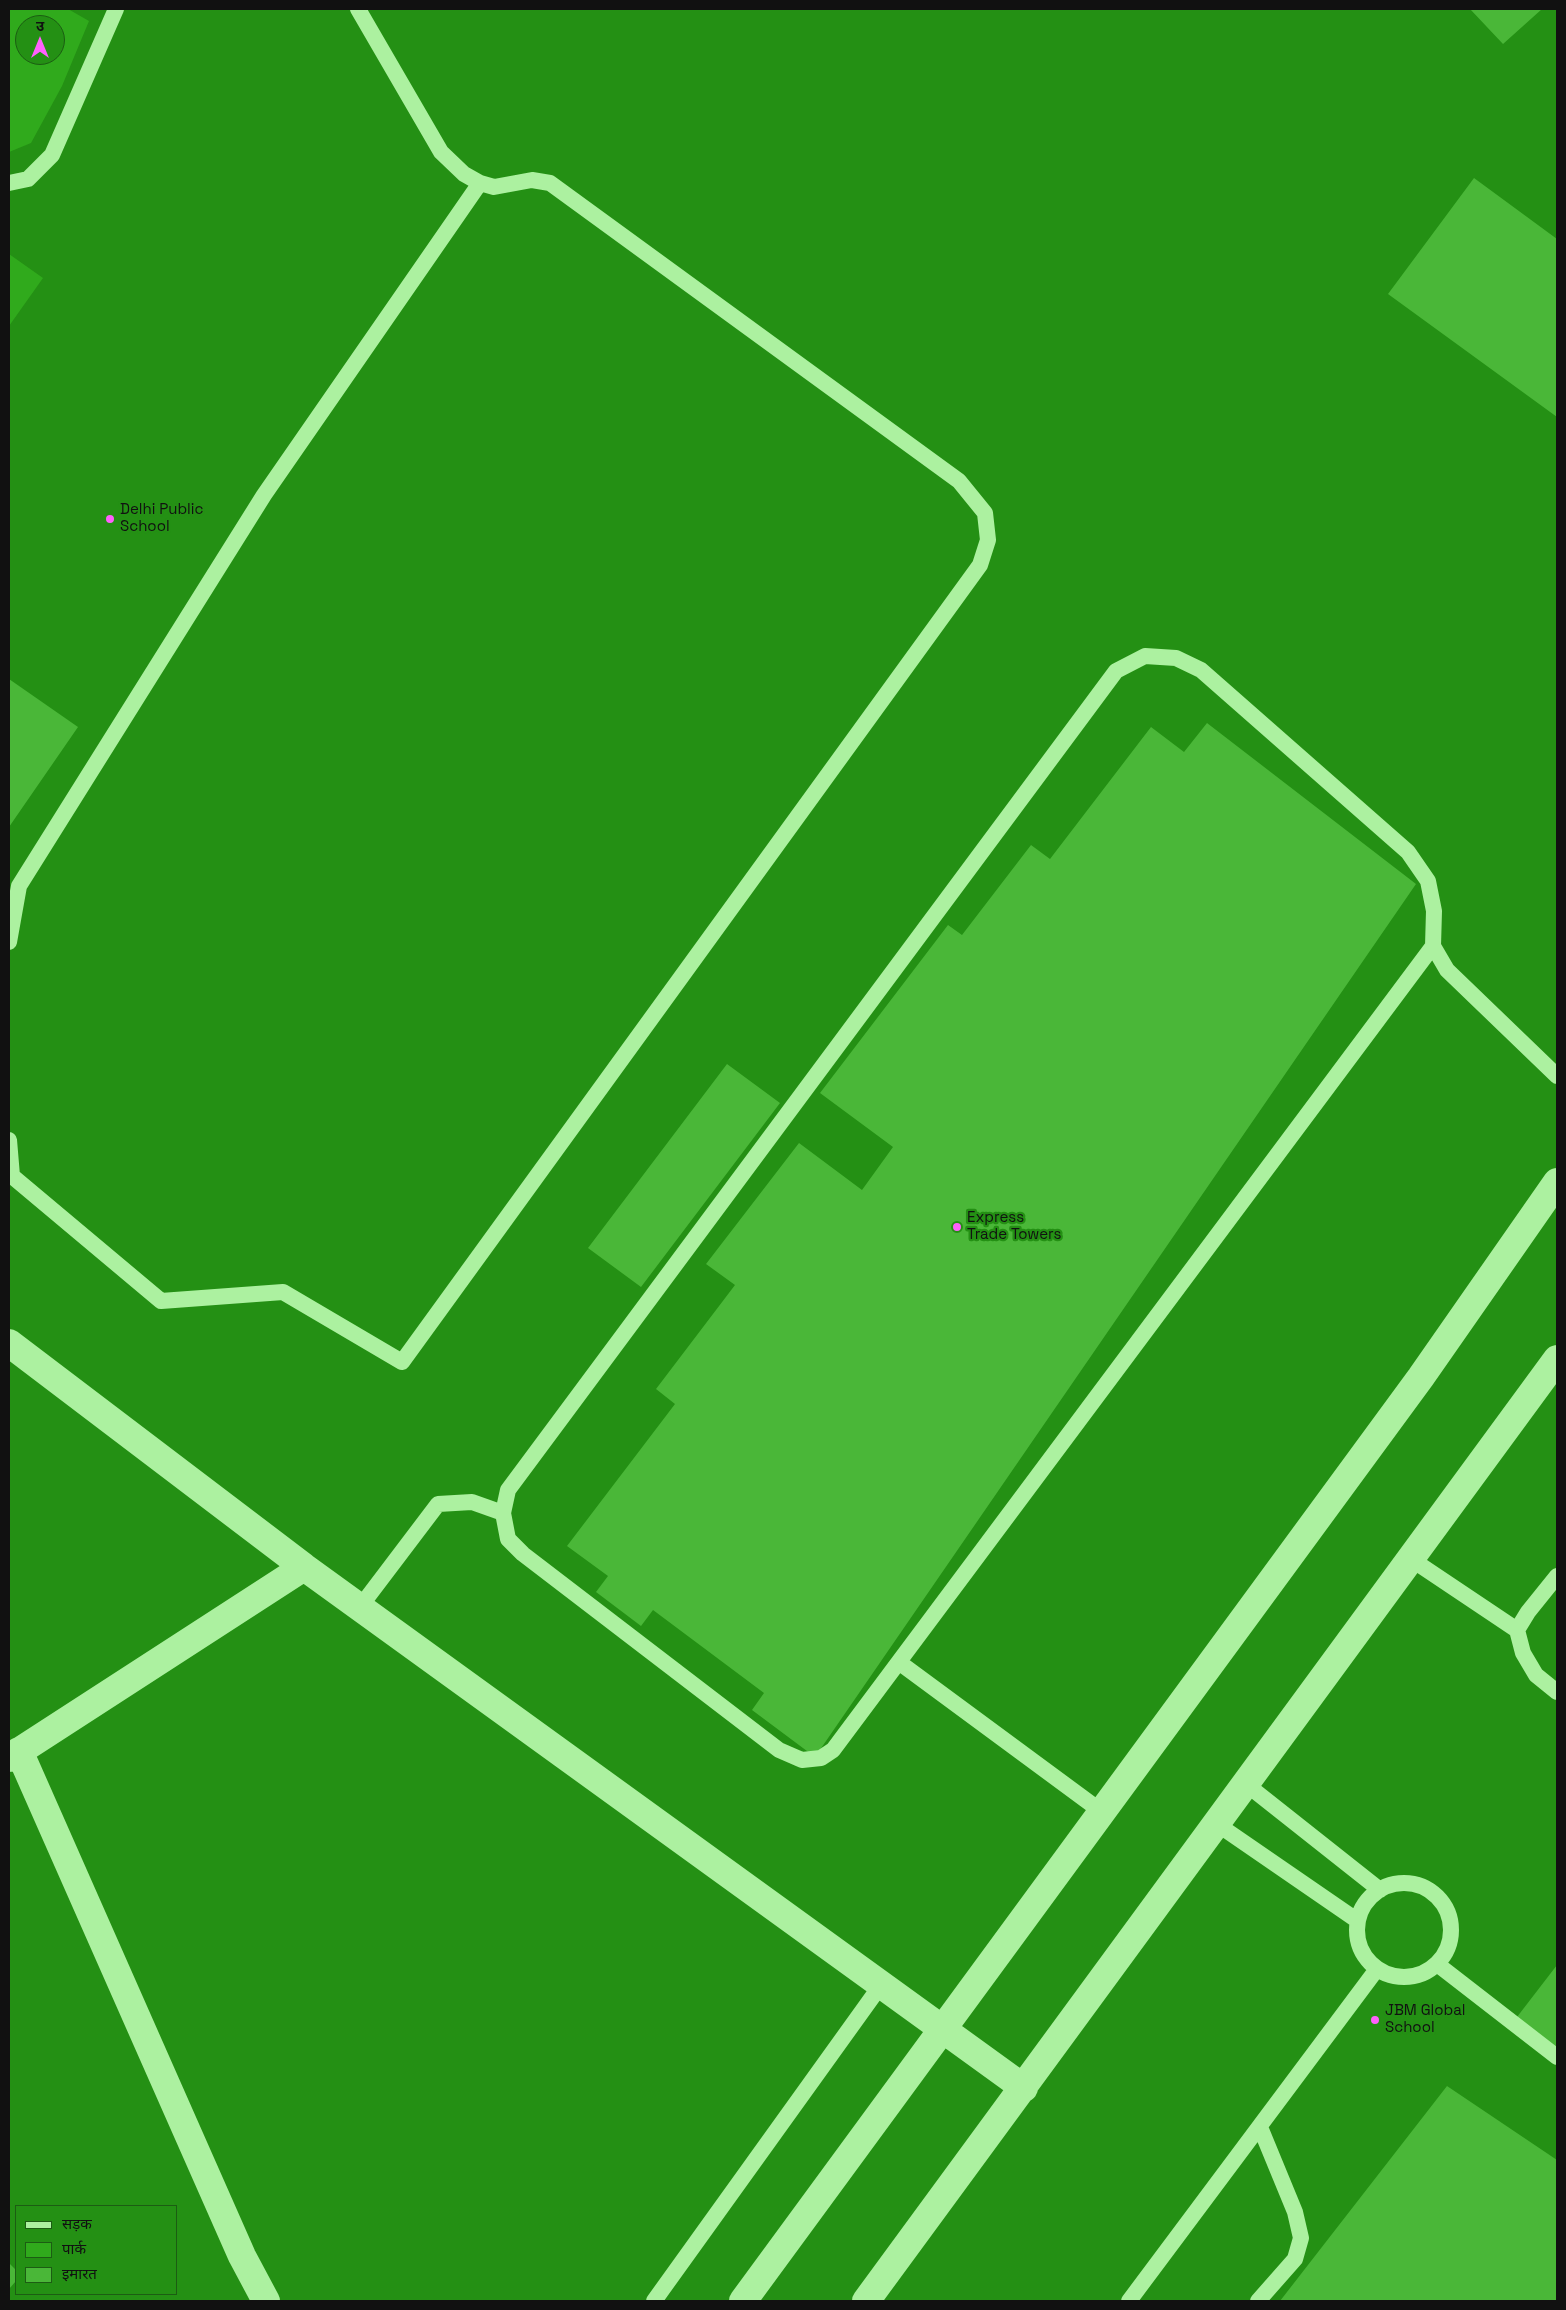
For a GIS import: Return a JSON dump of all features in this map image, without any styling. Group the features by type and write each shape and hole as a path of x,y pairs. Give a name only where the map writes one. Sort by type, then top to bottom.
{"street":[{"path":"743,2301 1421,1377 1557,1182"},
{"path":"9,1343 304,1567 1024,2088"},
{"path":"866,2301 1557,1359"},
{"path":"266,2301 242,2256 14,1755 304,1567"}],"lane":[{"path":"9,183 28,179 52,155 116,9"},
{"path":"9,1140 10,1178 161,1301 283,1292 402,1362 980,565 988,540 985,513 959,481 550,183 532,180 494,187 480,183 464,174 441,152 358,9"},
{"path":"9,942 19,886 264,495 480,183"},
{"path":"1433,946 900,1663 833,1750 821,1758 802,1760 779,1750 523,1554 508,1539 503,1513 508,1490 1116,671 1145,656 1176,658 1201,670 1408,852 1428,881 1434,911 1433,946 1447,970 1462,987 1557,1076"},
{"path":"360,1607 438,1504 472,1502 503,1513"},
{"path":"1411,1559 1517,1630 1523,1653 1536,1674 1557,1692"},
{"path":"1517,1630 1528,1612 1557,1576"},
{"path":"900,1663 1102,1812"},
{"path":"1246,1784 1380,1890"},
{"path":"1217,1824 1358,1921"},
{"path":"1397,1884 1414,1884 1430,1890 1442,1902 1450,1917 1452,1934 1448,1951 1437,1964 1424,1973 1408,1977 1392,1976 1377,1969 1367,1960 1361,1948 1358,1921 1366,1903 1380,1890 1397,1884"},
{"path":"1437,1964 1557,2057"},
{"path":"1128,2301 1377,1969"},
{"path":"654,2301 881,1985"},
{"path":"1258,2301 1295,2259 1301,2238 1295,2212 1260,2127"}],"green space":[{"path":"9,9 68,9 89,21 62,86 31,143 9,152"},
{"path":"9,254 43,278 9,326"}],"building":[{"path":"1470,9 1542,9 1503,44"},
{"path":"1474,178 1557,239 1557,417 1388,294"},
{"path":"9,679 78,727 9,827"},
{"name":"Express Trade Towers","path":"1207,723 1416,884 815,1757 752,1710 764,1693 653,1610 641,1626 596,1592 608,1576 567,1546 675,1404 656,1389 735,1285 706,1264 799,1143 862,1190 893,1147 820,1093 948,925 962,935 1031,845 1050,859 1151,727 1184,752"},
{"path":"727,1064 780,1103 641,1287 588,1248"},
{"path":"1557,1965 1557,2048 1517,2017"},
{"path":"1447,2086 1557,2160 1557,2301 1280,2301"},
{"path":"9,2263 15,2269 15,2282 9,2289"}],"place":[{"name":"Delhi Public School","path":"110,519"},
{"name":"Express Trade Towers","path":"957,1227"},
{"name":"JBM Global School","path":"1375,2020"}]}
